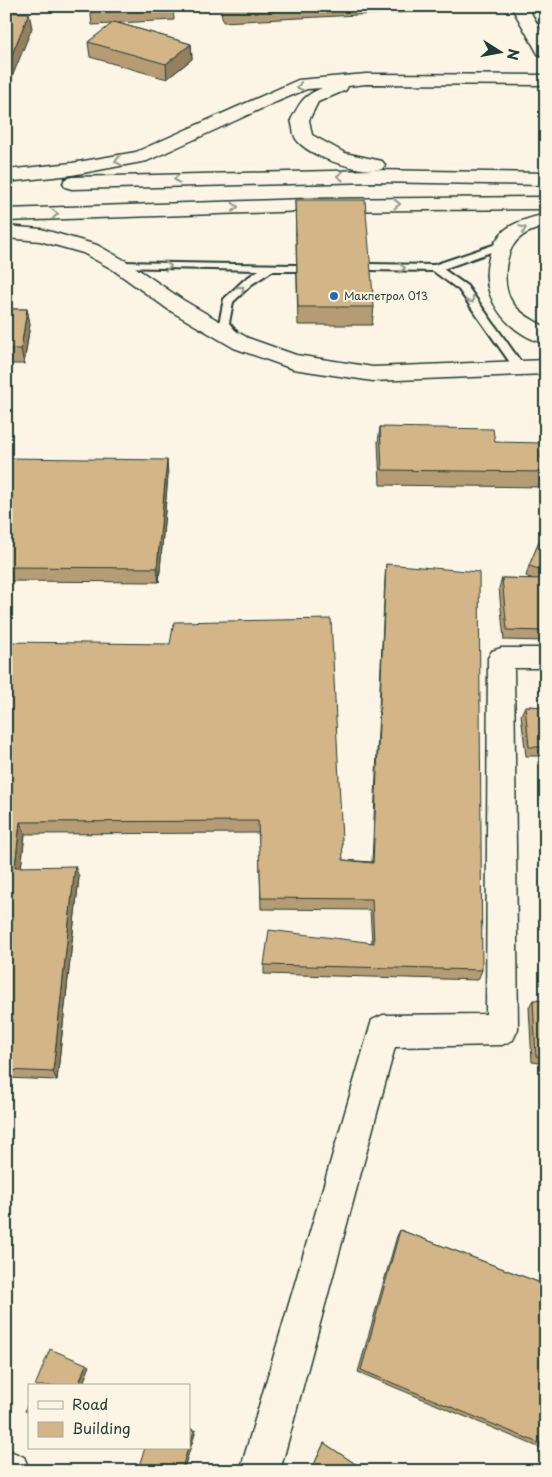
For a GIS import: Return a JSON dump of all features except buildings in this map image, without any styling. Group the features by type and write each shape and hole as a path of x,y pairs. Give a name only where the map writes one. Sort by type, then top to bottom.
{"main road":[{"path":"519,6 546,54"},
{"path":"6,176 72,169 141,157 304,84 366,79 546,80"},
{"path":"366,79 330,89 311,99 300,120 304,137 325,152 365,165 546,169"},
{"path":"6,187 201,178 373,176 546,179"},
{"path":"6,215 307,205 546,203"},
{"path":"546,220 514,233 505,244 494,268 501,301 522,323 546,336"},
{"path":"6,232 40,235 90,249 119,265 176,305 241,343 293,362 373,374 546,367"},
{"path":"260,1471 383,1031 502,1029 501,658 546,658"},
{"path":"6,1468 10,1471"}],"lane":[{"path":"368,268 435,268 505,244"},
{"path":"119,265 296,268"},
{"path":"241,343 224,324 228,301 248,282 269,268"},
{"path":"435,268 463,288 520,368"}],"place":[{"name":"Макпетрол 013","path":"334,296"}]}
